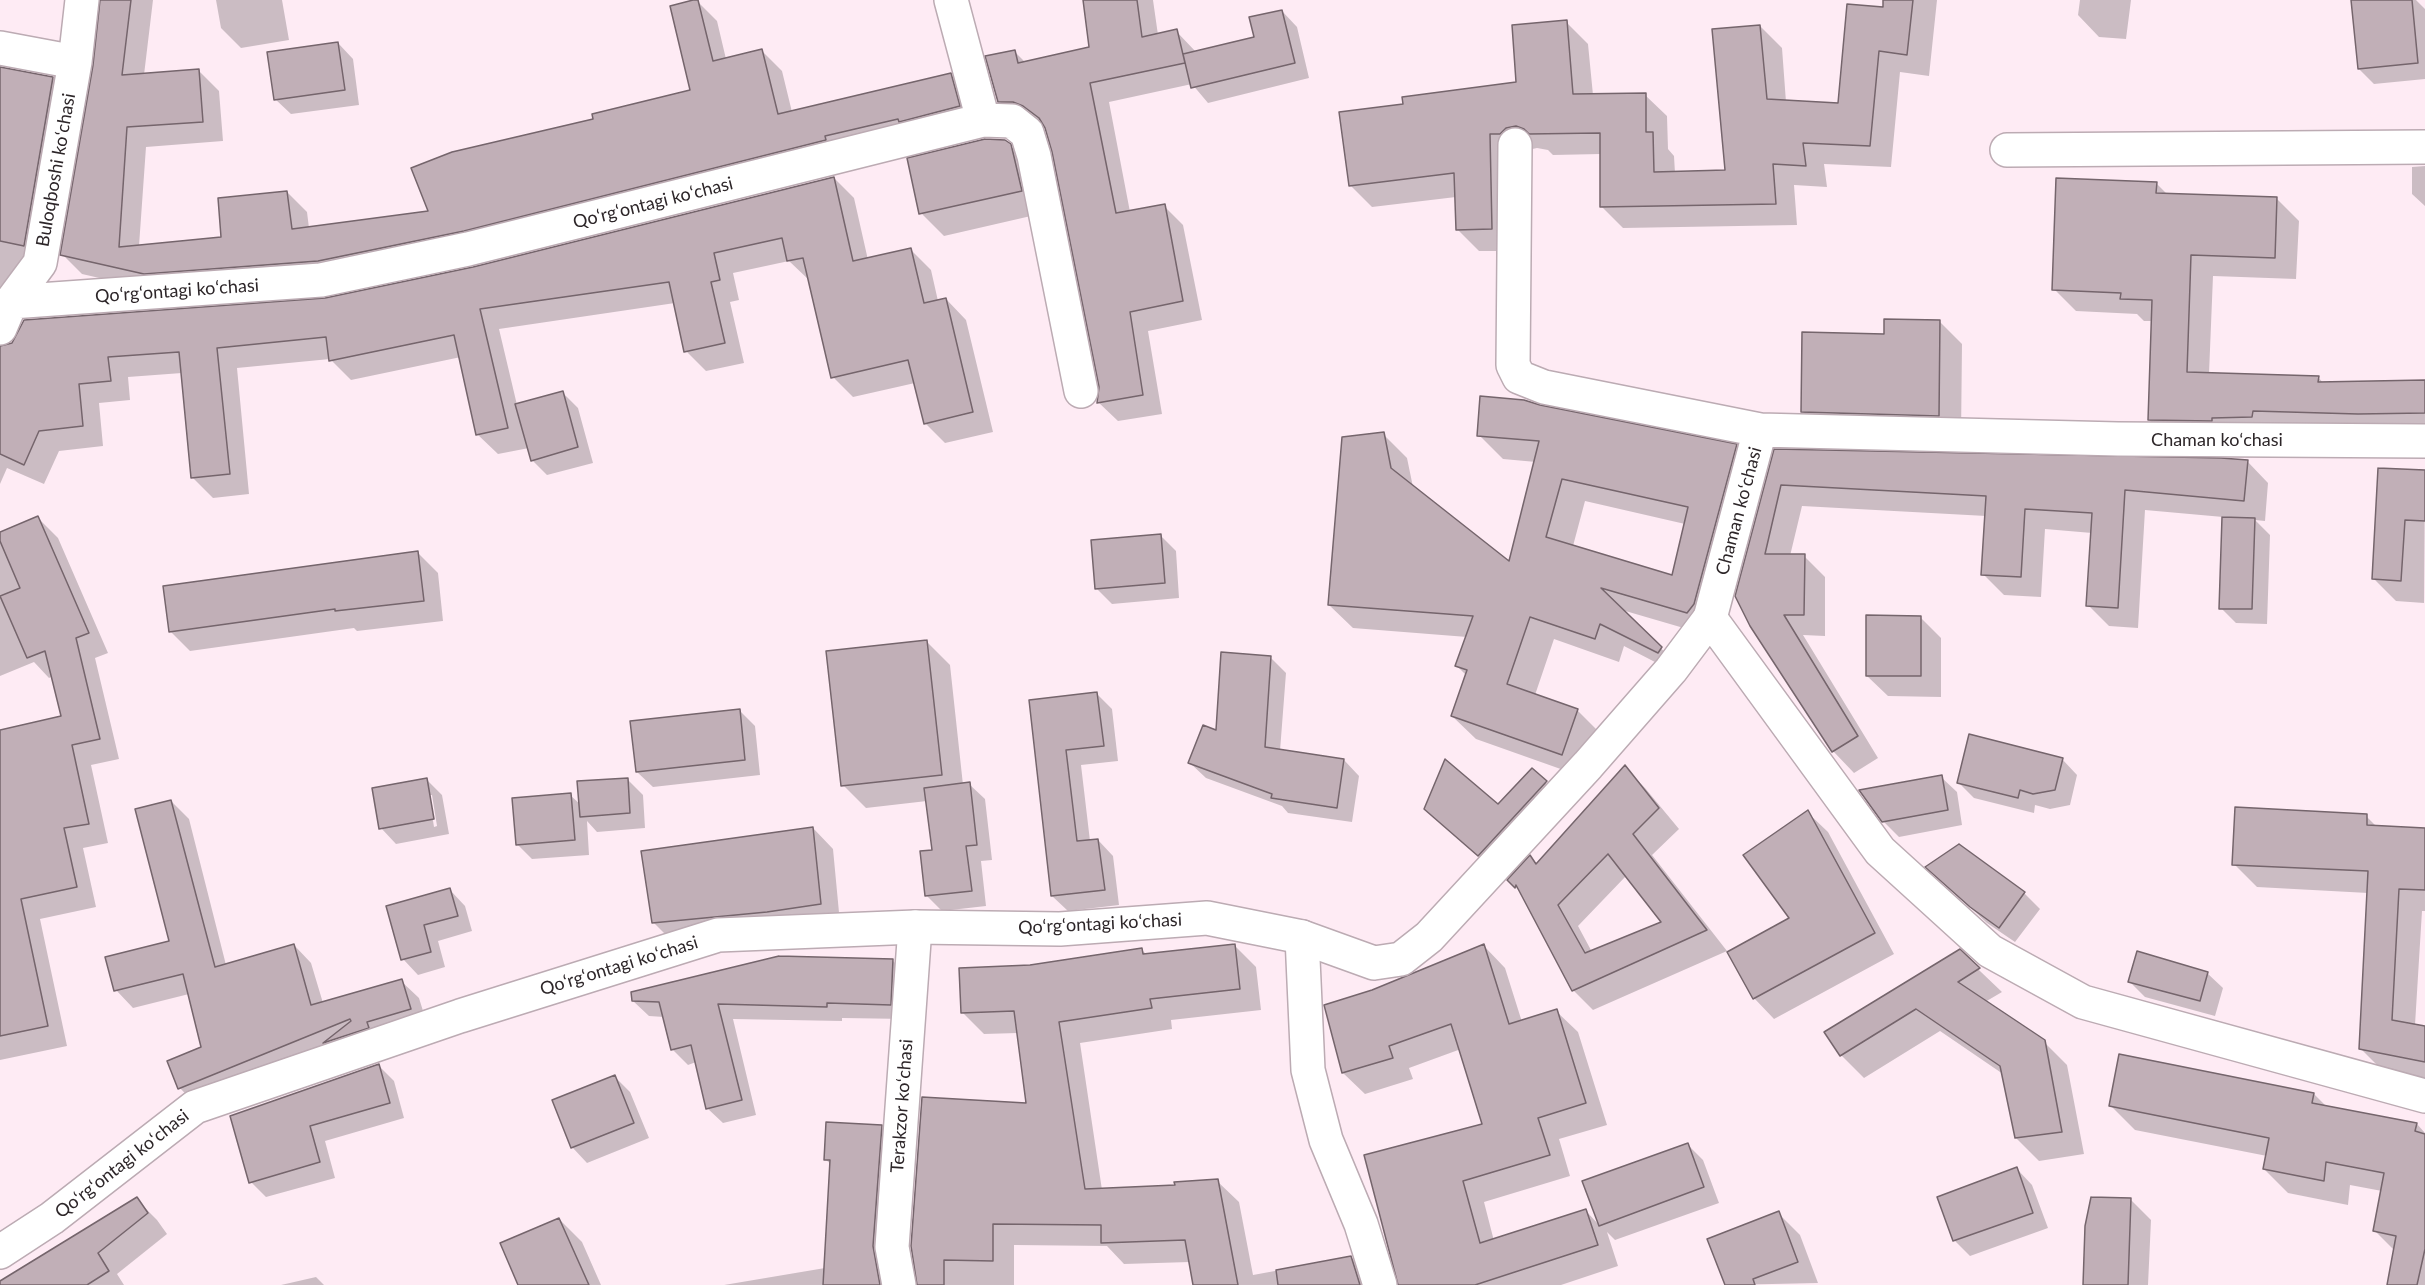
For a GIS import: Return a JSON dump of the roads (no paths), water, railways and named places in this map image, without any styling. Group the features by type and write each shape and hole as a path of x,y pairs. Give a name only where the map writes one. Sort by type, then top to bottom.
{"street":[{"name":"Buloqboshi koʻchasi","path":"5,315 40,263 75,62 82,0"},
{"path":"951,0 983,120"},
{"path":"0,48 75,62"},
{"name":"Qoʻrgʻontagi koʻchasi","path":"5,315 321,280 468,249 983,120 1012,121 1027,133 1034,156 1081,391"},
{"path":"1515,145 1513,365 1519,377 1544,387 1760,430"},
{"path":"2007,150 2425,147"},
{"name":"Chaman koʻchasi","path":"1302,937 1374,963 1401,959 1429,937 1588,765 1671,670 1710,618 1760,430 2118,439 2425,441"},
{"path":"1710,618 1880,851 1990,951 2083,1002 2425,1096"},
{"name":"Qoʻrgʻontagi koʻchasi","path":"0,1252 52,1218 195,1107 460,1016 718,935 915,927 1060,929 1207,918 1302,937"},
{"name":"Terakzor koʻchasi","path":"899,1285 892,1247 915,927"},
{"path":"1302,937 1308,1070 1326,1140 1361,1224 1380,1285"}]}
